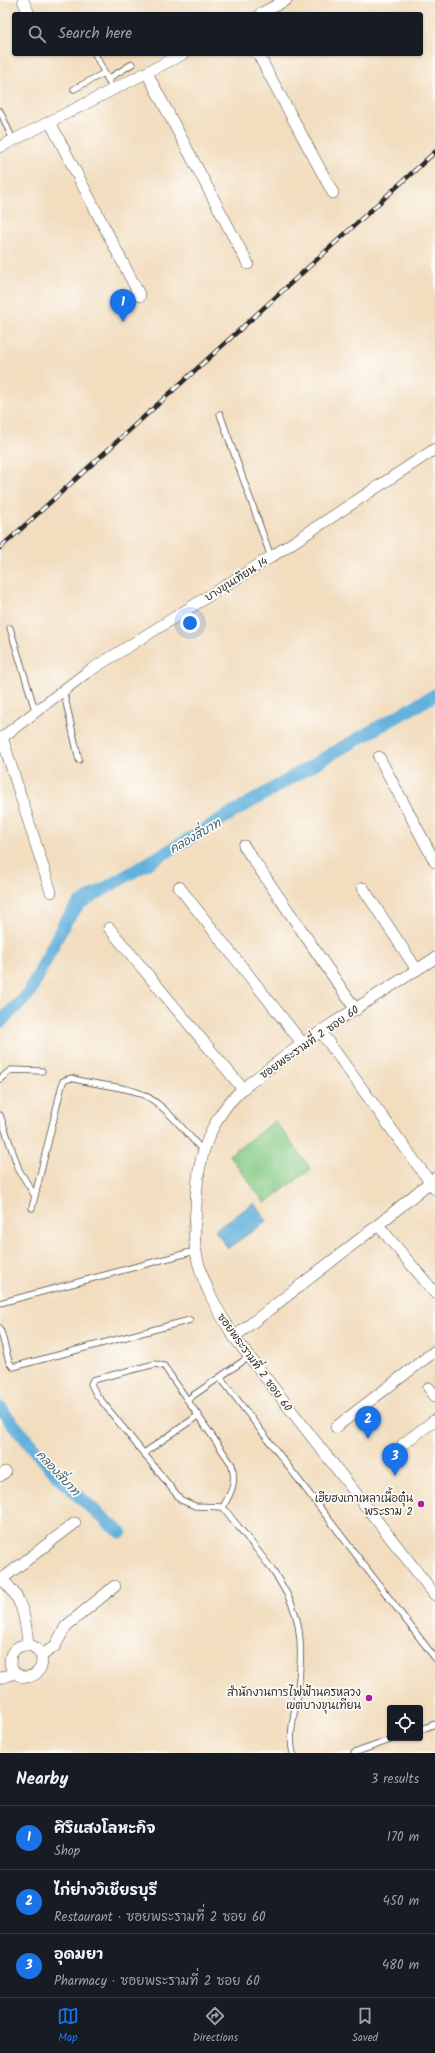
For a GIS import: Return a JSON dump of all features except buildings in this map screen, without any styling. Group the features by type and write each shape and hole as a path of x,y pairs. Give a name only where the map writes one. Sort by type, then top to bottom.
{"street":[{"path":"22,0 28,12"},
{"path":"264,12 286,0"},
{"path":"0,147 180,56"},
{"path":"259,56 333,193"},
{"path":"147,73 248,264"},
{"path":"50,122 140,296"},
{"name":"บางขุนเทียน 14","path":"1,738 35,710 92,668 271,557 435,449"},
{"path":"1,738 51,892"},
{"path":"379,757 435,862"},
{"path":"244,846 356,1010"},
{"path":"179,887 303,1044"},
{"path":"363,888 417,970"},
{"path":"109,928 243,1089"},
{"name":"ซอยพระรามที่ 2 ซอย 60","path":"435,958 303,1044 243,1089 219,1116 203,1151 196,1194 195,1251 214,1305 234,1337 435,1595"},
{"path":"234,1337 433,1183 321,1032"},
{"path":"378,1225 435,1293"},
{"path":"336,1427 435,1351"},
{"path":"403,1444 435,1420"},
{"path":"28,1645 26,1620 20,1603 13,1590 1,1579 75,1523"},
{"path":"41,1656 55,1646 66,1626 116,1586"},
{"path":"0,1678 15,1673 23,1676 35,1674 41,1666 41,1656 38,1650 28,1645 18,1647 14,1651 5,1661 12,1667 15,1673"}],"lane":[{"path":"96,56 113,90"},
{"path":"108,79 132,64"},
{"path":"74,89 104,73"},
{"path":"0,111 13,140"},
{"path":"220,414 271,557"},
{"path":"10,628 35,710"},
{"path":"63,689 79,760"},
{"path":"0,1079 11,1070 42,1071"},
{"path":"32,1208 63,1081 67,1079 138,1092 150,1098 161,1107 203,1151"},
{"path":"0,1116 19,1170 35,1196"},
{"path":"0,1302 195,1251"},
{"path":"0,1328 9,1362 13,1367 190,1320"},
{"path":"188,1399 249,1357"},
{"path":"223,1508 232,1491 235,1478 232,1465 166,1368 158,1364 93,1380 91,1384 96,1394 182,1500 195,1506 223,1508 274,1574 286,1593 295,1614 300,1644 300,1667 292,1732 293,1753"},
{"path":"220,1377 435,1658"},
{"path":"144,1453 199,1415"},
{"path":"423,1729 435,1724"},
{"path":"354,1753 388,1741"}],"green space":[{"path":"275,1121 311,1169 265,1203 229,1155"}],"water":[{"path":"254,1203 267,1221 228,1248 215,1230"}],"waterway":[{"name":"คลองสี่บาท","path":"0,1022 28,995 65,922 79,904 333,753 435,695"},
{"name":"คลองสี่บาท","path":"0,1408 42,1458 72,1490 87,1505 121,1532"}],"railway":[{"path":"0,548 435,152"}],"place":[{"name":"ศิริแสงโลหะกิจ","path":"123,322"},
{"name":"ไก่ย่างวิเชียรบุรี","path":"368,1439"},
{"name":"อุดมยา","path":"395,1476"},
{"name":"เฮียฮงเกาเหลาเนื้อตุ๋น พระราม 2","path":"421,1504"},
{"name":"สำนักงานการไฟฟ้านครหลวง เขตบางขุนเทียน","path":"369,1698"}]}
